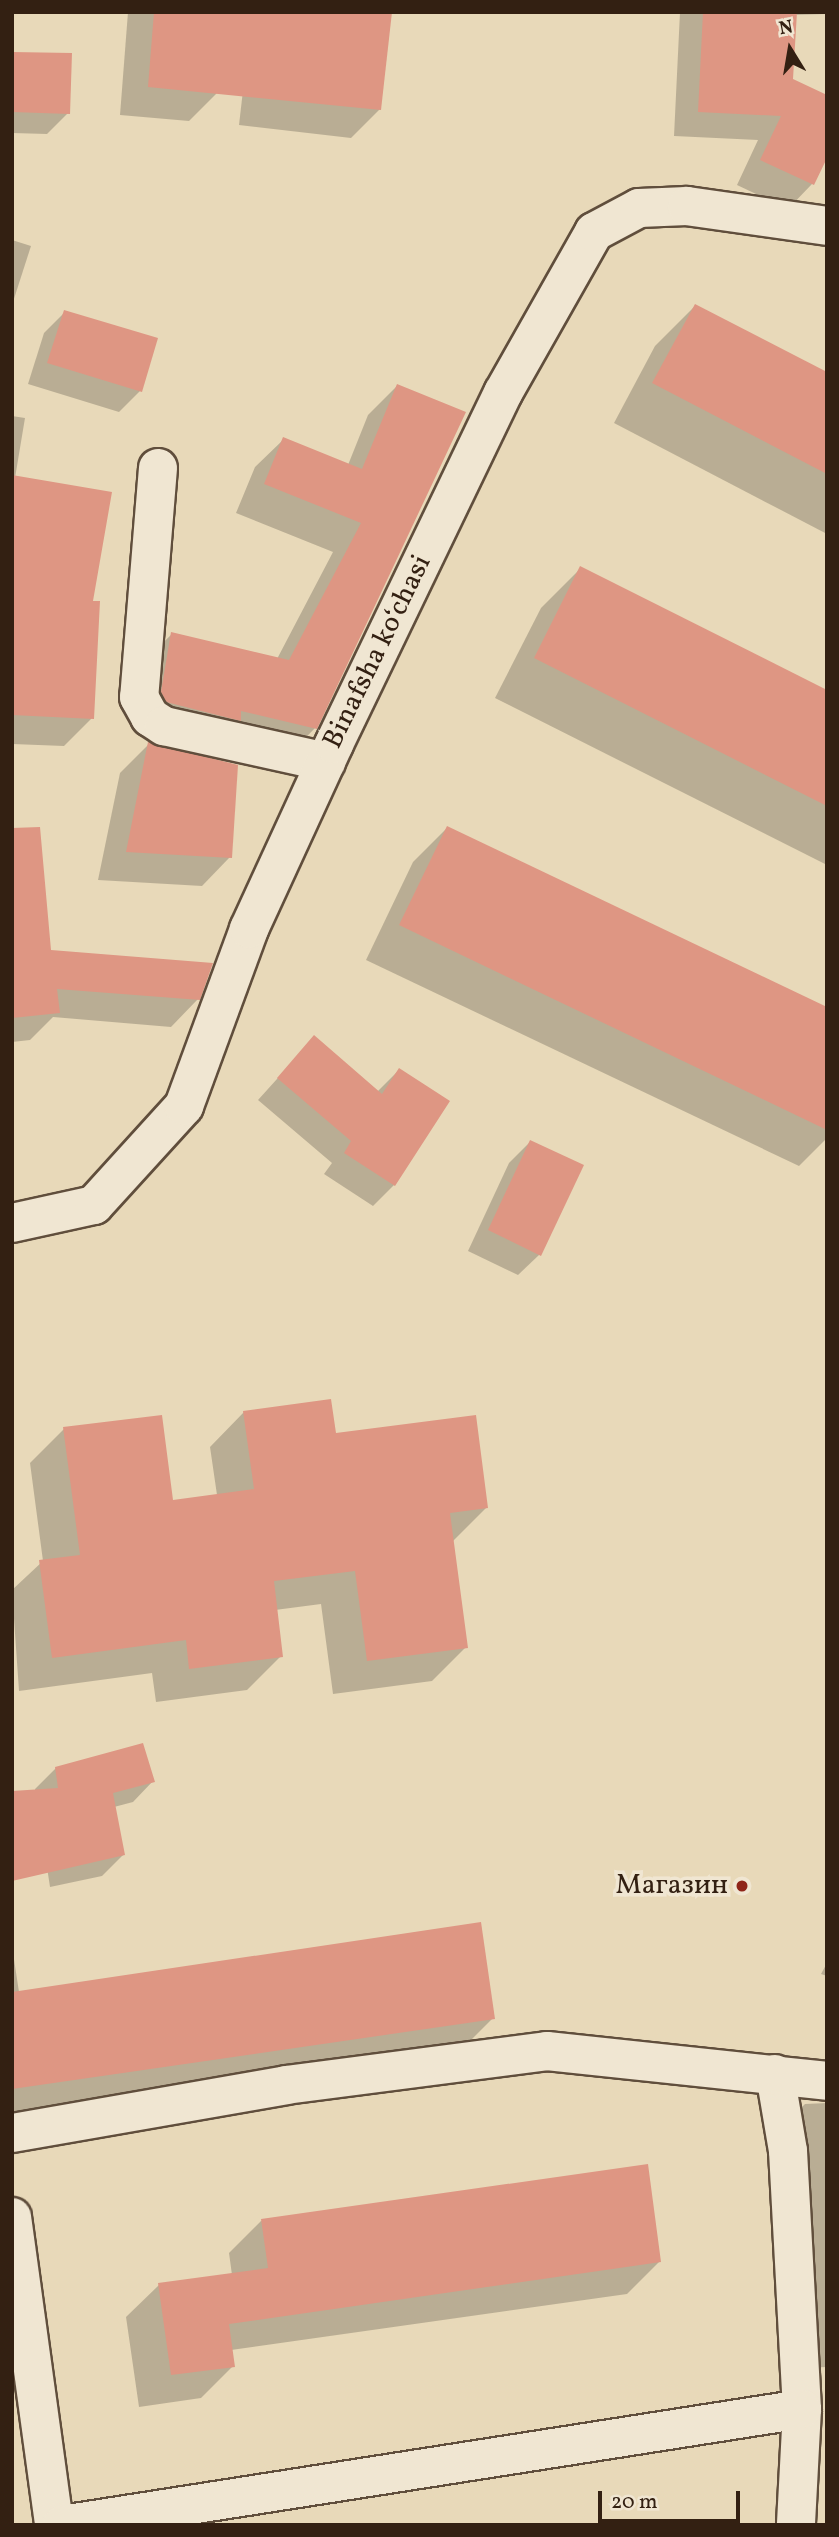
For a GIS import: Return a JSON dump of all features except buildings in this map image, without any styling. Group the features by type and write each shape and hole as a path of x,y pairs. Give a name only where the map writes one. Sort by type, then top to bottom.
{"street":[{"name":"Binafsha koʻchasi","path":"12,1223 94,1205 184,1106 249,929 326,762 503,393 594,232 639,208 687,206 827,226"},
{"path":"158,468 139,697 150,717 164,726 326,762"},
{"path":"12,2133 286,2084 547,2051 827,2081"},
{"path":"775,2074 788,2151 802,2409 796,2525"},
{"path":"12,2217 54,2525"},
{"path":"62,2525 802,2409"}],"place":[{"name":"Магазин","path":"742,1886"}]}
